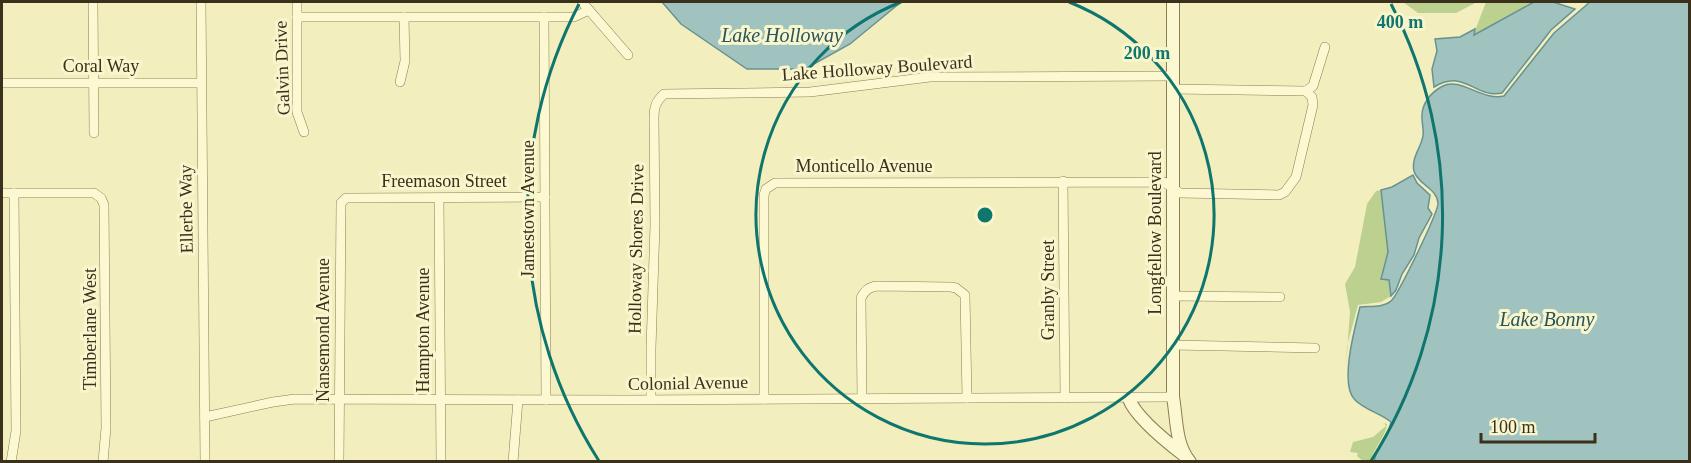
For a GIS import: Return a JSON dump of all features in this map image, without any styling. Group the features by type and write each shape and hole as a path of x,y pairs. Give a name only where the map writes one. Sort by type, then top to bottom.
{"street":[{"path":"93,2 94,133"},
{"name":"Ellerbe Way","path":"201,2 205,462"},
{"name":"Galvin Drive","path":"297,2 297,112 304,132"},
{"path":"582,2 628,55"},
{"name":"Longfellow Boulevard","path":"1173,2 1173,397 1176,428 1188,459"},
{"path":"297,17 574,17 589,10"},
{"path":"400,82 405,62 404,17"},
{"name":"Jamestown Avenue","path":"544,17 546,400"},
{"path":"1173,89 1306,91 1313,86 1325,47"},
{"name":"Lake Holloway Boulevard","path":"657,100 664,94 673,92 810,92 928,77 1173,76"},
{"name":"Coral Way","path":"2,83 201,83"},
{"name":"Monticello Avenue","path":"764,399 764,195 770,185 775,183 1164,182 1180,193 1279,195 1285,192 1296,177 1313,105 1312,97 1306,91"},
{"name":"Holloway Shores Drive","path":"651,399 655,225 654,118 657,100"},
{"name":"Granby Street","path":"1063,182 1065,398"},
{"path":"2,193 14,193 16,430 10,462"},
{"name":"Timberlane West","path":"14,193 94,193 101,198 106,213 106,428 103,462"},
{"name":"Freemason Street","path":"344,200 351,198 545,197"},
{"name":"Hampton Avenue","path":"439,198 441,462"},
{"name":"Nansemond Avenue","path":"339,462 340,207 344,200"},
{"path":"862,399 861,298 864,291 877,286 951,287 965,295 967,398"},
{"path":"1173,296 1280,297"},
{"path":"1173,345 1315,348"},
{"name":"Colonial Avenue","path":"205,417 285,400 1129,399 1173,397"},
{"path":"1129,399 1132,406 1148,423 1188,459"},
{"path":"513,462 518,400"}],"green space":[{"path":"1403,2 1477,2 1456,13 1418,13"},
{"path":"1486,2 1534,2 1473,36"},
{"path":"1381,190 1388,253 1381,278 1389,280 1391,296 1381,302 1358,305 1348,343 1350,312 1345,284 1355,267 1367,204 1376,191"},
{"path":"1384,423 1387,424 1386,429 1371,461 1363,461 1357,456 1358,453 1350,452 1353,442 1373,437 1386,426"}],"water":[{"name":"Lake Holloway","path":"662,2 901,2 850,44 805,69 747,69 681,24"},
{"path":"1534,2 1553,2 1575,9 1551,30 1502,93 1484,92 1462,82 1454,81 1434,87 1432,69 1437,51 1435,39 1460,37 1475,29 1474,35"},
{"name":"Lake Bonny","path":"1590,2 1689,2 1689,461 1374,461 1391,422 1355,400 1350,393 1348,369 1360,307 1380,306 1391,301 1437,209 1437,198 1416,176 1413,166 1423,136 1422,113 1425,103 1435,92 1450,84 1457,84 1496,97 1504,96 1554,33"},
{"path":"1413,175 1417,183 1430,195 1428,208 1432,214 1419,238 1414,255 1391,296 1389,280 1381,279 1388,252 1381,190 1392,187"}]}
